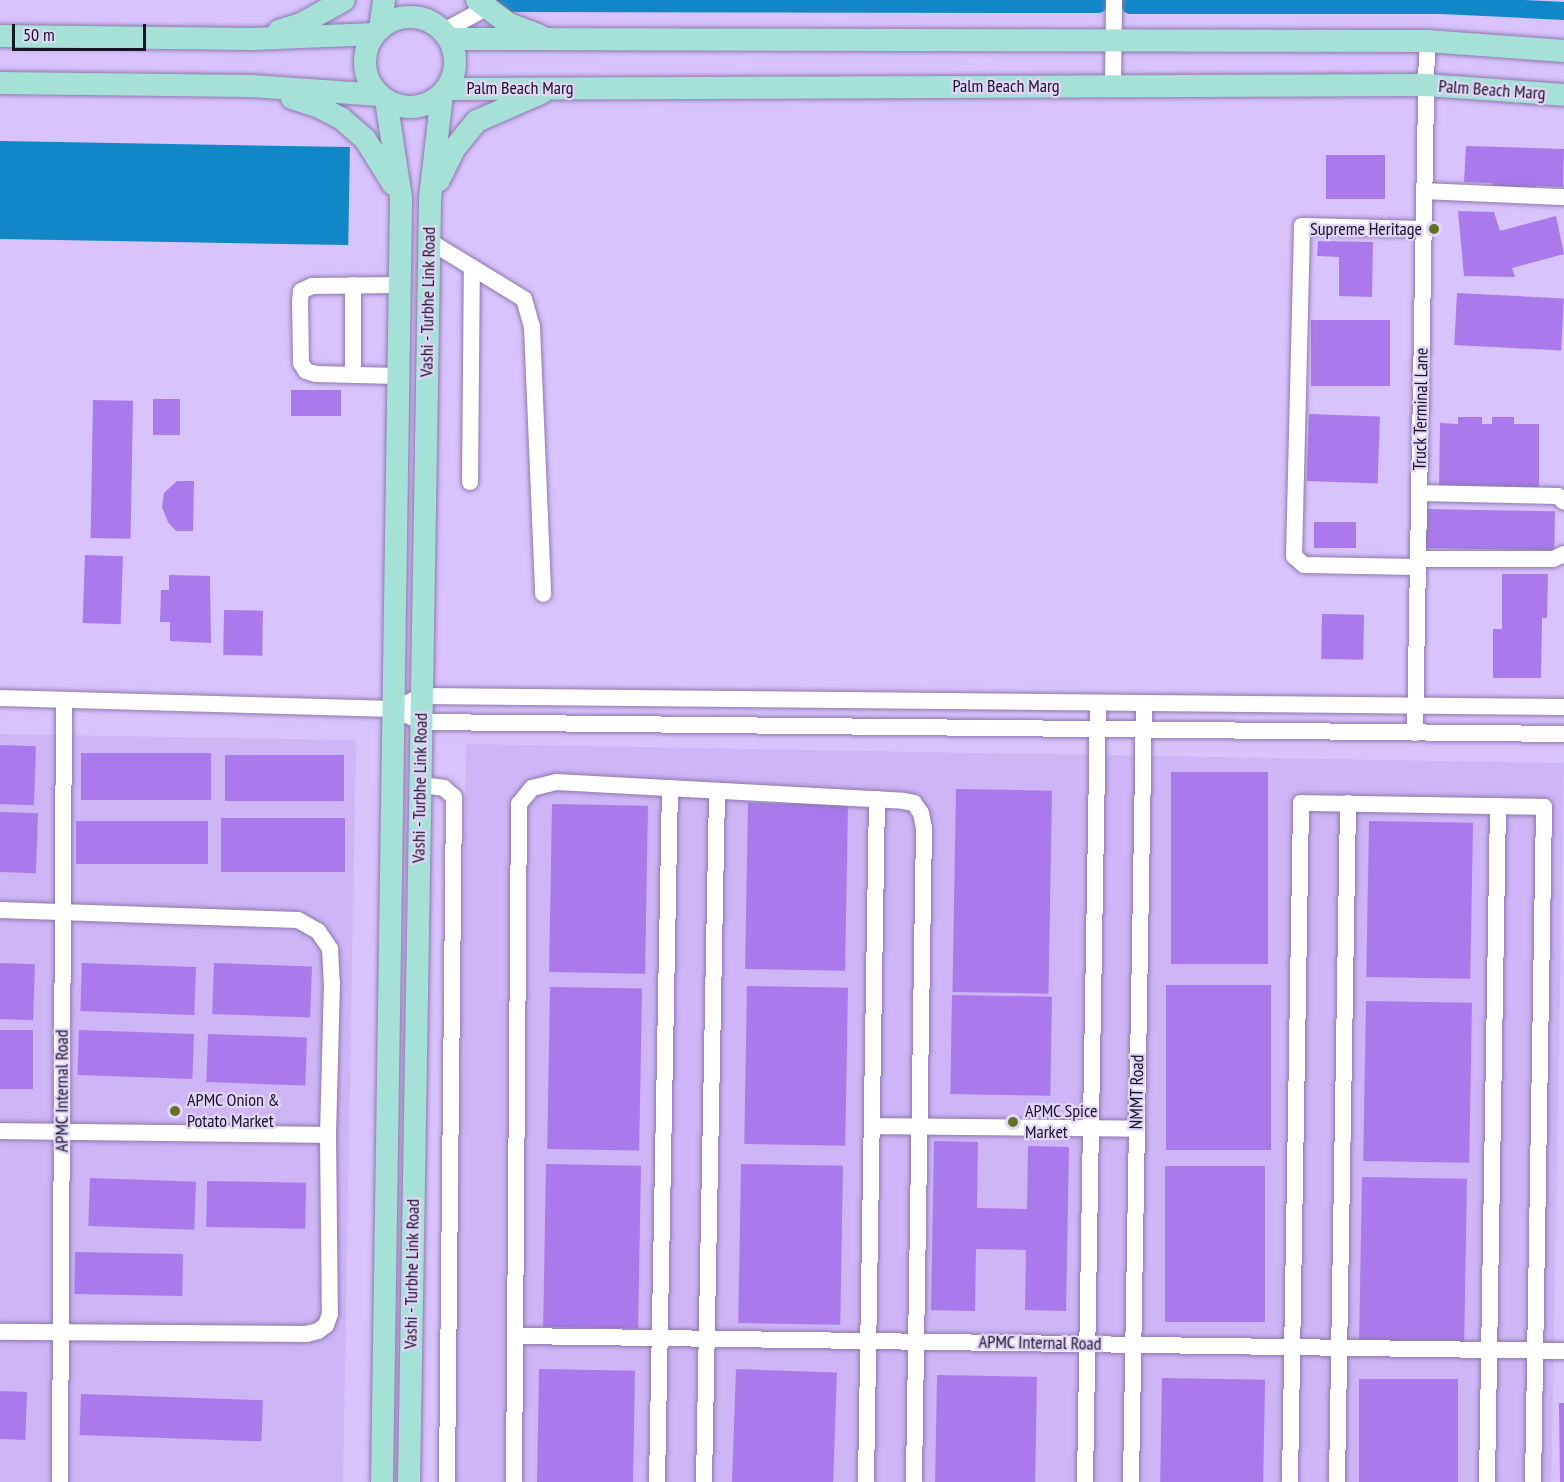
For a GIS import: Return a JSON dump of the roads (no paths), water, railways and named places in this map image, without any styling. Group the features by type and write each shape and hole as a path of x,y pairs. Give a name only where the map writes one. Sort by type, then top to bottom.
{"main road":[{"path":"252,39 301,24 344,0"},
{"path":"383,98 371,84 366,69 366,55 377,32 384,0"},
{"path":"0,83 252,86 383,98 400,106 415,107 429,103 444,92 455,66 454,49 443,32 434,0"},
{"path":"483,2 509,24 553,41"},
{"path":"0,36 252,39 377,32 392,21 407,17 422,18 443,32 553,41 1427,41 1564,51"},
{"name":"Palm Beach Marg","path":"444,92 553,88 1426,85 1564,95"},
{"path":"252,86 317,106 342,119 365,139 383,164 401,198"},
{"path":"430,198 454,148 477,122 553,88"},
{"name":"Vashi - Turbhe Link Road","path":"409,1482 430,198 444,92"},
{"name":"Vashi - Turbhe Link Road","path":"382,1482 401,198 383,98"}],"street":[{"path":"1113,86 1114,0"},
{"path":"443,32 483,2"},
{"name":"Truck Terminal Lane","path":"1415,733 1427,41"},
{"path":"1425,191 1564,197"},
{"path":"1424,229 1302,226 1294,556 1304,565 1552,559 1564,554"},
{"path":"429,241 524,299 532,327 543,594"},
{"path":"470,482 472,267"},
{"path":"353,285 353,375"},
{"path":"398,376 306,371 301,363 300,302 301,291 312,286 399,285"},
{"path":"1419,493 1558,496 1564,502"},
{"path":"393,709 422,696 1564,707"},
{"path":"0,698 393,709 422,722 1564,734"},
{"name":"APMC Internal Road","path":"60,1482 64,700"},
{"path":"1085,1482 1098,703"},
{"name":"NMMT Road","path":"1131,1482 1144,703"},
{"path":"514,1482 519,804 532,788 556,782 877,799 914,803 921,813 924,828 914,1482"},
{"path":"421,785 444,788 454,797 447,1482"},
{"path":"657,1482 670,788"},
{"path":"704,1482 717,791"},
{"path":"866,1482 877,799"},
{"path":"1290,1482 1301,803 1544,807 1533,1482"},
{"path":"1337,1482 1348,804"},
{"path":"1487,1482 1498,806"},
{"path":"0,910 298,920 318,931 330,949 332,982 328,1135 330,1314 326,1324 318,1331 307,1334 0,1332"},
{"path":"872,1126 1137,1128"},
{"path":"0,1131 328,1135"},
{"name":"APMC Internal Road","path":"516,1336 1564,1351"}],"water":[{"path":"0,141 350,147 348,245 0,239"}],"waterway":[{"path":"500,3 1098,4"},
{"path":"1130,5 1442,5 1564,11"}],"place":[{"name":"Supreme Heritage","path":"1434,229"},
{"name":"APMC Onion & Potato Market","path":"175,1111"},
{"name":"APMC Spice Market","path":"1013,1122"}]}
